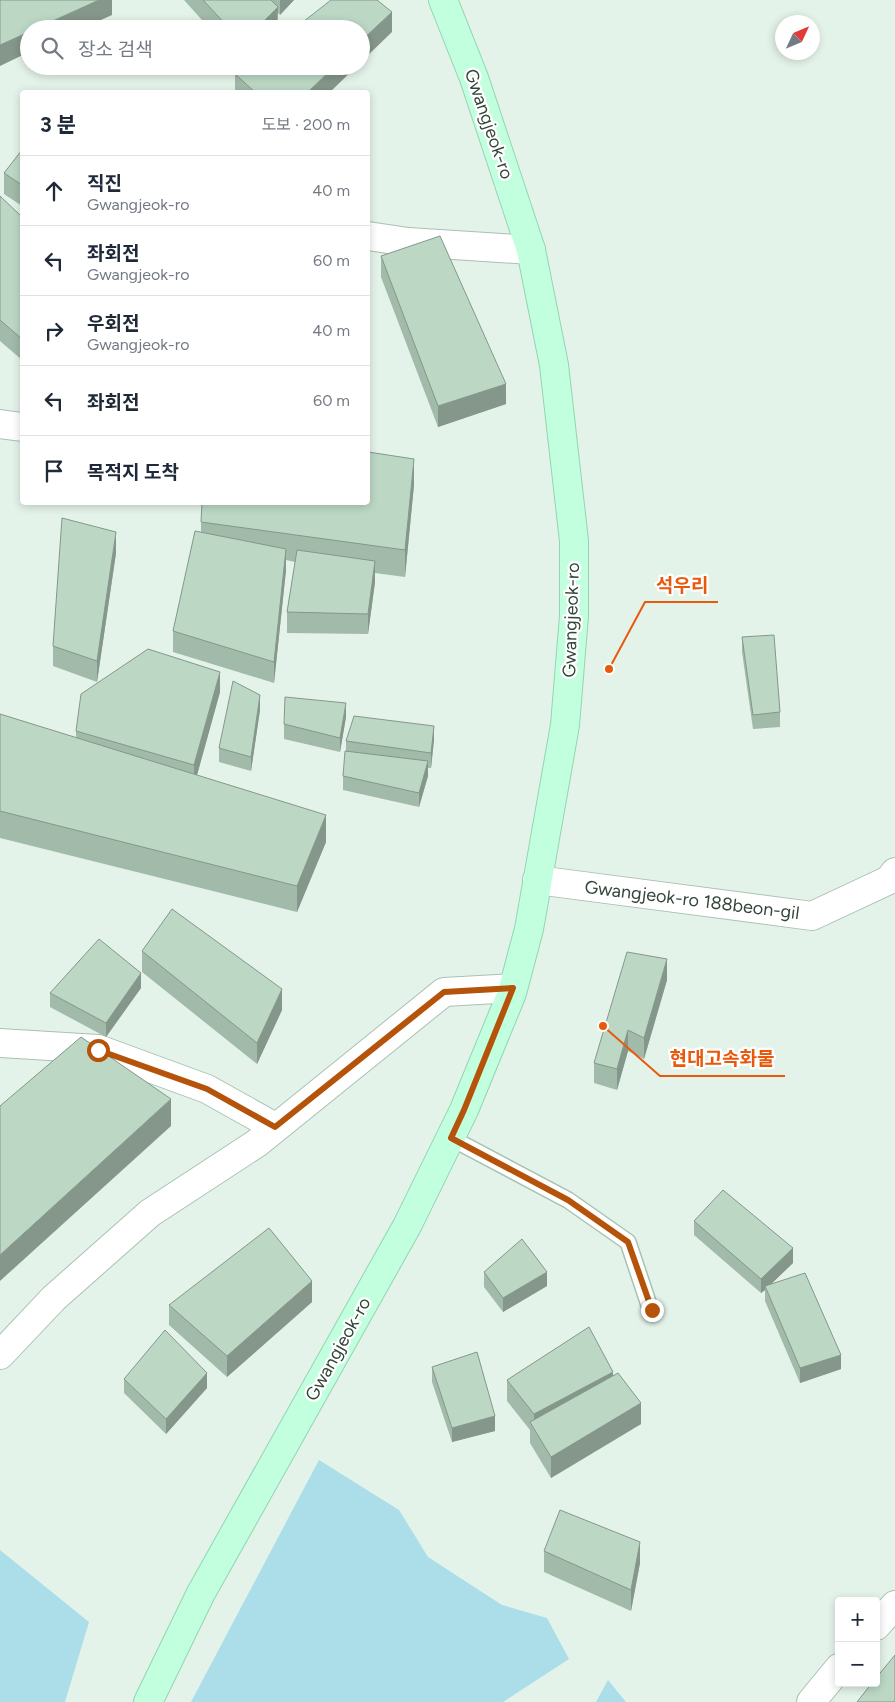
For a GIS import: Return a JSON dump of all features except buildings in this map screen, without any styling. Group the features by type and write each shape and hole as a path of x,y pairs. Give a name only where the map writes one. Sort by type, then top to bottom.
{"main road":[{"name":"Gwangjeok-ro","path":"148,1702 201,1593 407,1226 464,1110 513,988 529,929 565,726 574,616 574,541 554,365 531,250 474,78 443,0"}],"street":[{"path":"370,236 408,242 531,250"},
{"path":"0,424 20,426"},
{"name":"Gwangjeok-ro 188beon-gil","path":"537,880 812,916 889,880 895,872"},
{"path":"0,1355 54,1298 150,1212 257,1143 444,992 513,988"},
{"path":"0,1043 98,1050 207,1089 275,1127"},
{"path":"880,1622 895,1605"},
{"path":"811,1702 835,1673"}],"lane":[{"path":"451,1138 568,1200 628,1242 652,1310"}],"shaded area":[{"path":"319,1460 399,1510 428,1557 502,1605 547,1618 569,1659 503,1702 191,1702"},
{"path":"0,1550 89,1622 65,1702 0,1702"},
{"path":"608,1680 626,1702 596,1702"}],"place":[{"name":"석우리","path":"609,669"},
{"name":"현대고속화물","path":"603,1026"}],"route":[{"path":"98,1050 207,1089 275,1127 444,992 513,988 451,1138 568,1200 628,1242 652,1310"}]}
